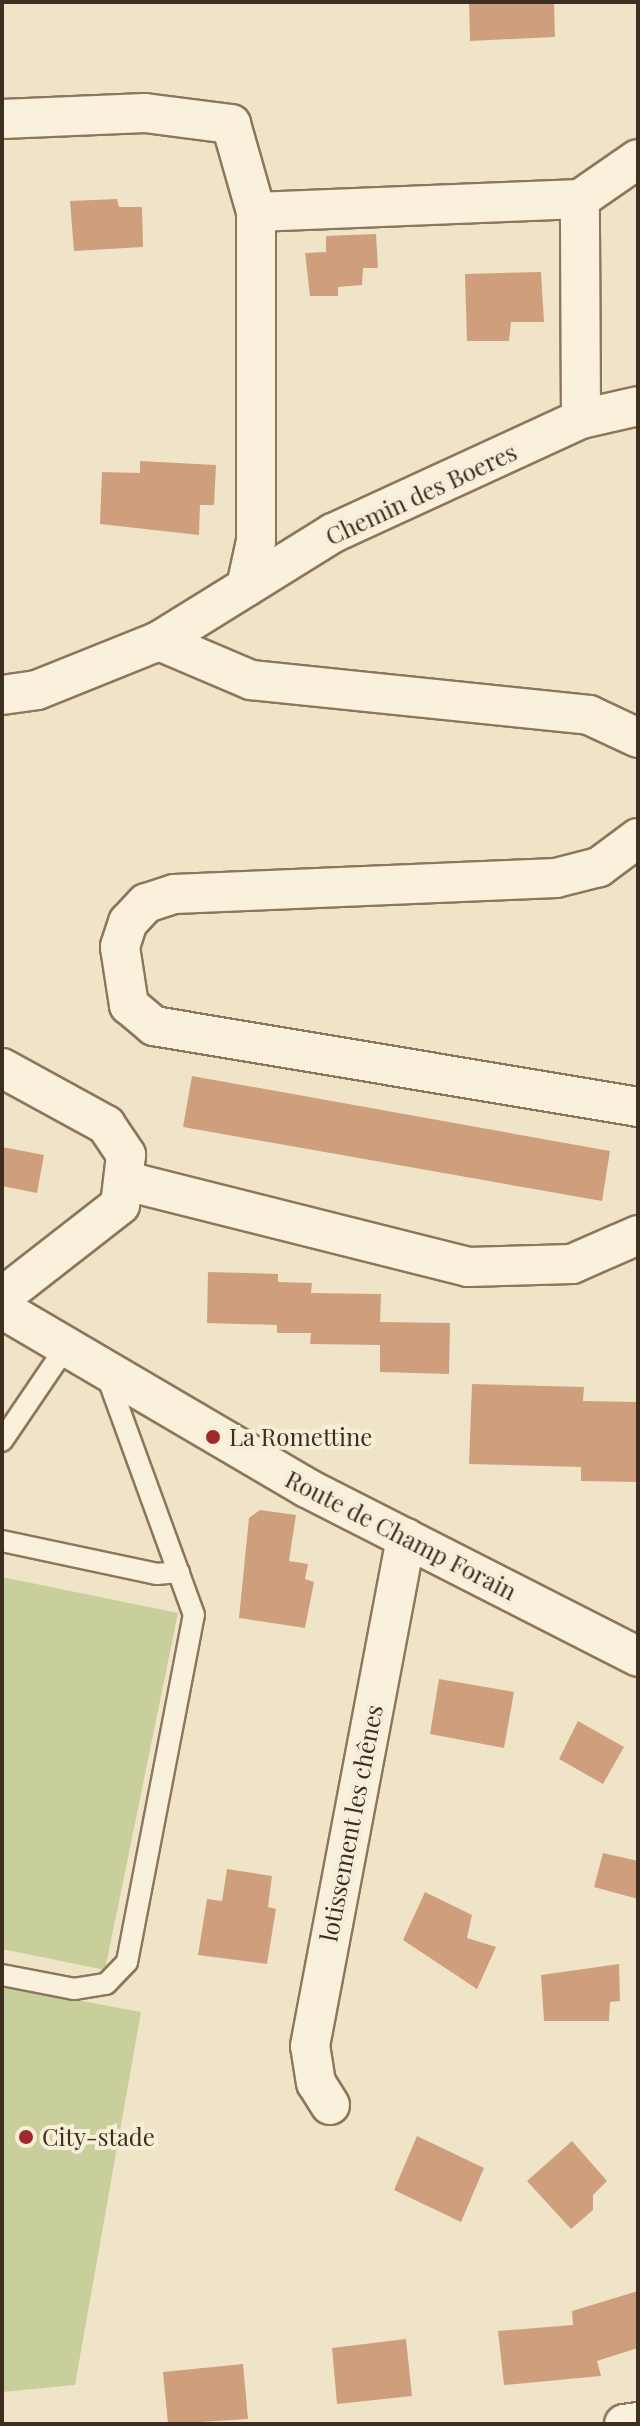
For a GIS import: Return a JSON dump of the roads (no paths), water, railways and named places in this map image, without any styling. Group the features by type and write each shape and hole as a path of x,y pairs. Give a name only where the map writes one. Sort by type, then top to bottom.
{"street":[{"path":"2,119 145,113 231,124 256,212 256,541 246,587"},
{"path":"256,212 580,199 638,159"},
{"path":"580,199 581,419"},
{"name":"Chemin des Boeres","path":"2,695 37,690 159,641 333,533 581,419 638,406"},
{"path":"159,641 251,680 589,715 638,738"},
{"path":"638,838 599,867 556,878 174,894 146,903 128,922 120,947 129,1005 167,1030 638,1107"},
{"path":"2,1068 106,1125 126,1155 126,1181 120,1205 2,1297"},
{"path":"126,1181 468,1267 572,1264 638,1235"},
{"name":"Route de Champ Forain","path":"2,1309 105,1371 406,1538 638,1657"},
{"name":"lotissement les chênes","path":"330,2105 316,2083 310,2046 406,1538"},
{"path":"624,2424 638,2422"}],"lane":[{"path":"2,1441 66,1347"},
{"path":"2,1975 74,1989 106,1984 127,1962 194,1615 105,1371"},
{"path":"2,1541 157,1574 179,1572"}],"place":[{"name":"La Romettine","path":"213,1437"},
{"name":"City-stade","path":"26,2137"}]}
